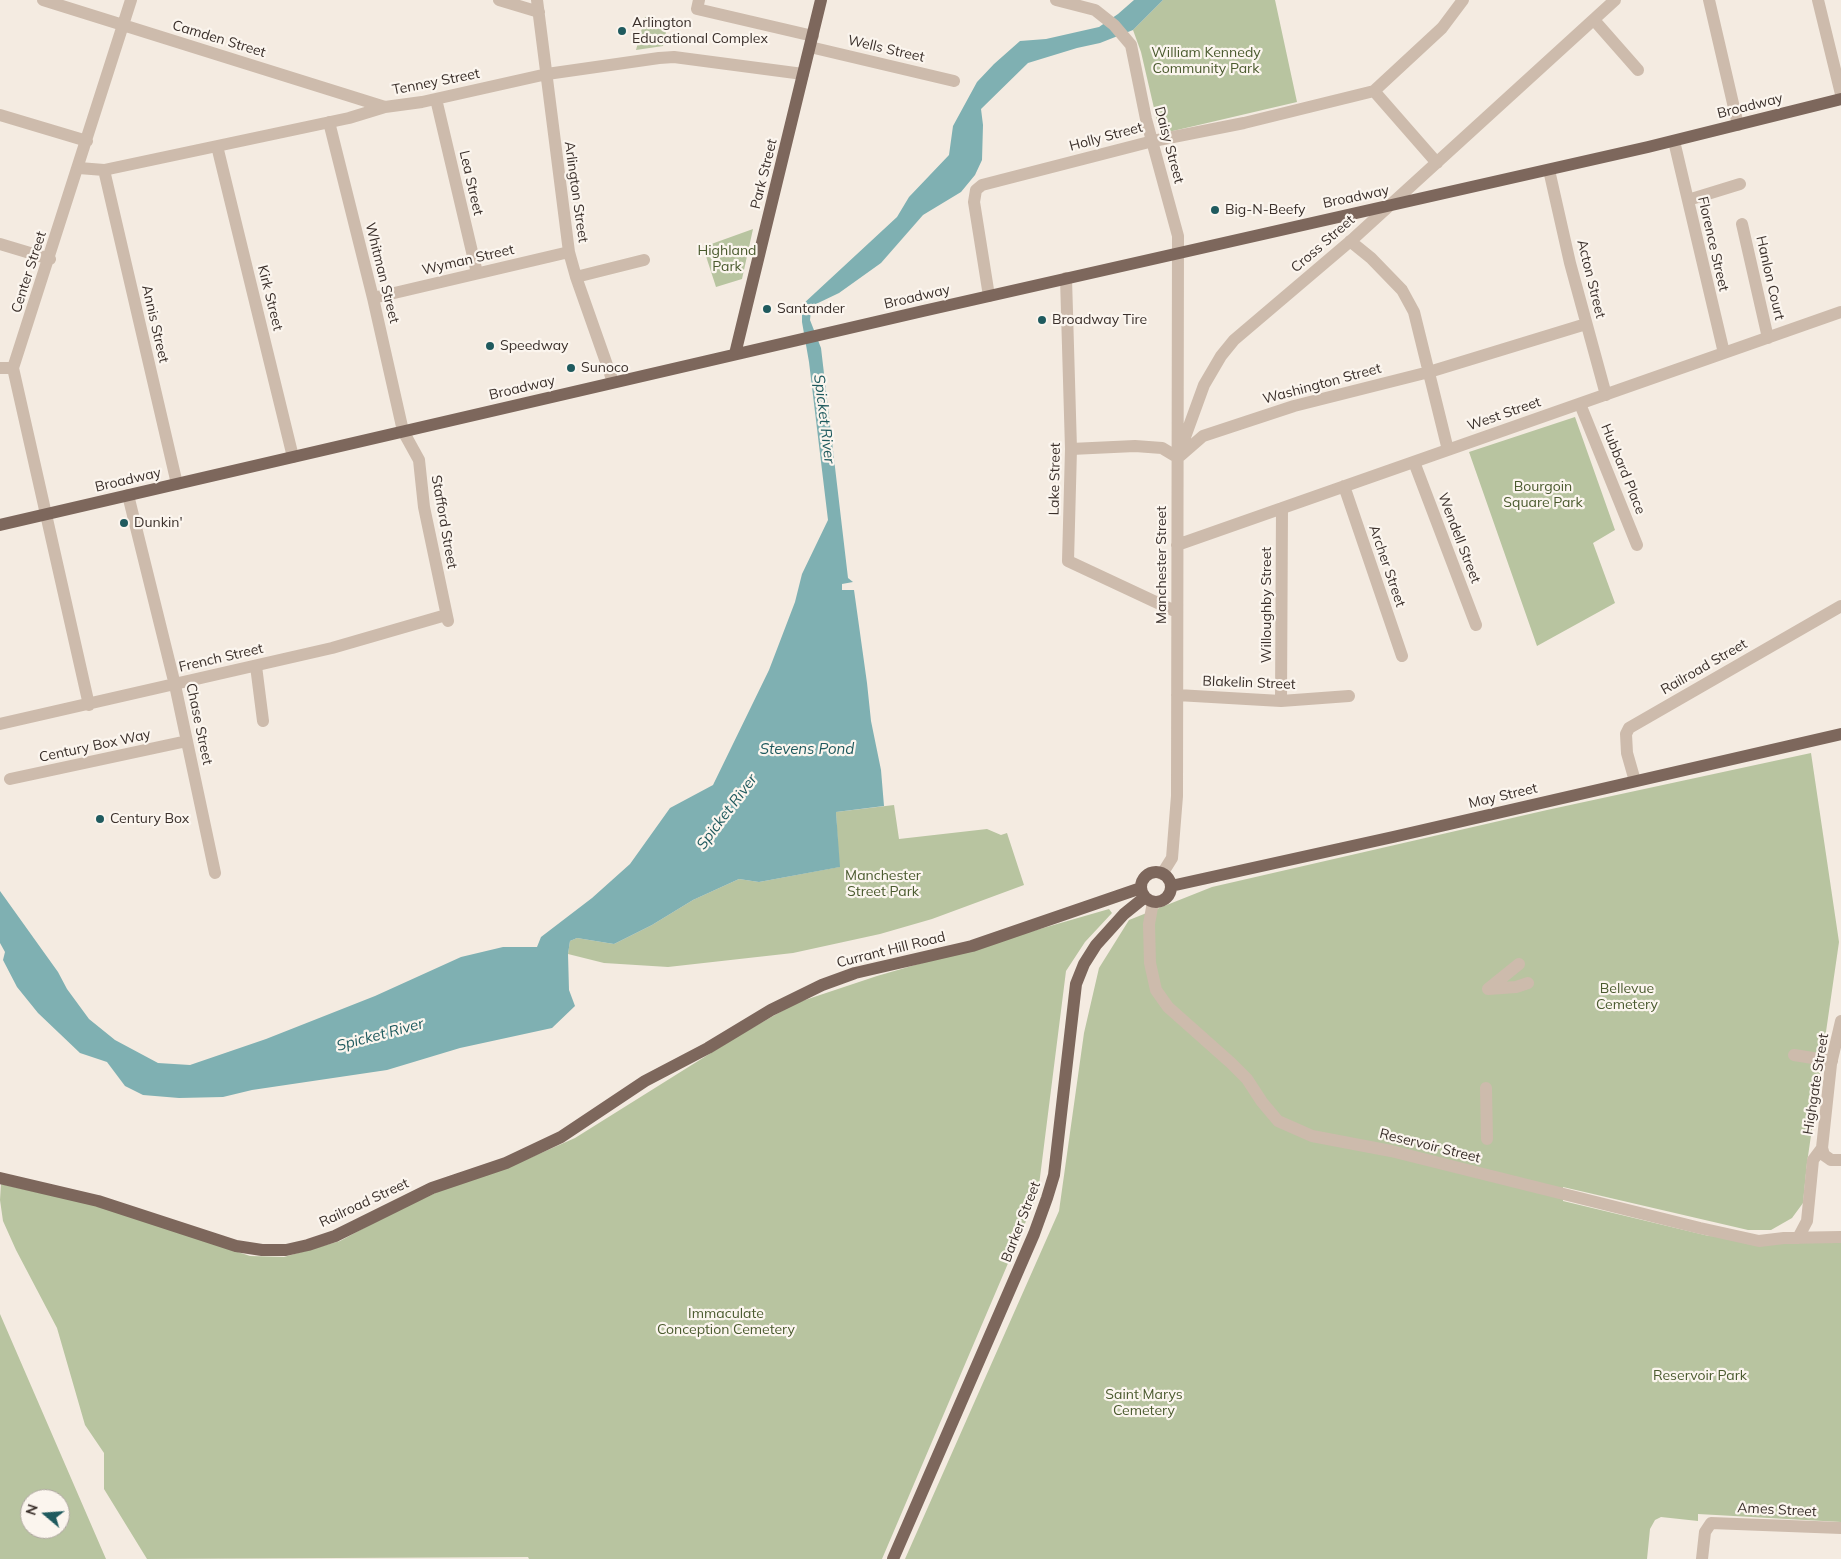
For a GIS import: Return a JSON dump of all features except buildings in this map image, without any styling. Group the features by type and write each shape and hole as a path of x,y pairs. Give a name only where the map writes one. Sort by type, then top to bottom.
{"main road":[{"name":"Park Street","path":"735,354 821,0"},
{"name":"Broadway","path":"0,525 794,340 1550,170 1841,99"},
{"name":"May Street","path":"1170,886 1841,734"},
{"path":"1152,873 1162,874 1166,877 1170,886 1169,895 1157,902 1146,896 1142,883 1152,873"},
{"name":"Currant Hill Road","path":"611,1104 645,1081 708,1048 772,1010 822,985 855,973 972,946 1146,896"},
{"name":"Barker Street","path":"893,1559 1034,1234 1047,1198 1054,1175 1076,984 1084,964 1096,945 1124,914 1146,896"},
{"name":"Railroad Street","path":"0,1178 98,1201 236,1246 262,1250 286,1250 335,1236 432,1188 506,1163 562,1137 611,1104"}],"street":[{"name":"Camden Street","path":"43,0 385,107"},
{"name":"Center Street","path":"13,368 50,259 132,0"},
{"path":"499,0 538,6"},
{"name":"Wells Street","path":"699,0 697,9 954,81"},
{"name":"Daisy Street","path":"1056,0 1095,10 1114,25 1131,45 1139,87 1178,236 1178,253"},
{"path":"1437,163 1374,91 1442,28 1463,0"},
{"name":"Cross Street","path":"1177,457 1204,385 1221,356 1234,340 1350,241 1615,0"},
{"path":"1708,0 1738,125"},
{"path":"1818,0 1841,94"},
{"name":"Arlington Street","path":"538,6 569,252 613,382"},
{"path":"1594,20 1638,70"},
{"name":"Tenney Street","path":"78,168 104,170 329,122 385,107 436,99 547,74 674,57 804,74"},
{"name":"Holly Street","path":"989,296 974,202 976,190 982,185 1153,141 1244,122 1374,91"},
{"name":"Lea Street","path":"436,99 477,273"},
{"path":"0,115 87,141"},
{"name":"Whitman Street","path":"329,122 374,298 403,431"},
{"name":"Florence Street","path":"1674,141 1724,353"},
{"name":"Kirk Street","path":"217,146 293,457"},
{"name":"Annis Street","path":"104,170 177,484"},
{"name":"Acton Street","path":"1550,170 1570,263 1606,394"},
{"path":"1688,200 1740,184"},
{"name":"Hanlon Court","path":"1742,224 1768,338"},
{"path":"1350,241 1371,258 1402,290 1414,312 1448,450"},
{"path":"0,244 50,259"},
{"name":"Wyman Street","path":"374,298 569,252"},
{"name":"Manchester Street","path":"1162,874 1172,858 1177,788 1178,253"},
{"path":"576,277 644,260"},
{"name":"Lake Street","path":"1066,278 1072,450 1068,561 1177,612"},
{"name":"West Street","path":"1177,545 1841,312"},
{"name":"Washington Street","path":"1177,457 1203,436 1294,406 1429,372 1586,324"},
{"path":"0,368 13,368 89,705"},
{"name":"Hubbard Place","path":"1580,404 1637,546"},
{"name":"Stafford Street","path":"403,431 419,460 424,507 447,618"},
{"path":"1072,450 1135,446 1162,448 1177,457"},
{"name":"Wendell Street","path":"1414,462 1476,626"},
{"name":"Archer Street","path":"1344,486 1402,656"},
{"name":"Chase Street","path":"128,495 175,684 216,873"},
{"name":"Willoughby Street","path":"1281,702 1282,508"},
{"name":"Railroad Street","path":"1635,781 1627,753 1626,734 1629,728 1841,606"},
{"name":"French Street","path":"0,724 332,648 447,618"},
{"path":"256,666 263,721"},
{"name":"Blakelin Street","path":"1177,695 1281,702 1349,696"},
{"name":"Century Box Way","path":"10,779 187,741"},
{"name":"Reservoir Street","path":"1146,896 1150,963 1156,990 1168,1008 1224,1057 1247,1080 1278,1121 1312,1136 1391,1151 1759,1241 1841,1237"},
{"path":"1519,964 1488,989 1516,987 1528,983"},
{"name":"Highgate Street","path":"1798,1238 1806,1221 1814,1160 1822,1148 1832,1061 1841,1021"},
{"path":"1794,1054 1832,1061"},
{"path":"1486,1088 1486,1139"},
{"path":"1822,1148 1824,1155 1831,1160 1841,1160"},
{"name":"Ames Street","path":"1702,1559 1705,1532 1712,1523 1841,1528"}],"green space":[{"name":"William Kennedy Community Park","path":"1163,0 1275,0 1297,102 1160,134 1141,52 1133,30"},
{"path":"645,17 668,23 663,46 636,50"},
{"name":"Highland Park","path":"753,229 742,279 716,287 703,247"},
{"name":"Bourgoin Square Park","path":"1575,417 1615,530 1593,543 1615,603 1537,646 1469,452"},
{"path":"1811,753 1839,942 1807,1163 1803,1203 1792,1218 1771,1230 1748,1230 1563,1187 1563,1201 1709,1236 1841,1240 1841,1522 1698,1514 1698,1521 1661,1517 1655,1520 1650,1529 1647,1559 905,1559 1059,1211 1084,1033 1099,968 1129,920 1212,887 1547,810"},
{"name":"Manchester Street Park","path":"894,805 899,839 987,829 1001,835 1007,833 1024,885 932,919 880,934 793,953 668,967 604,963 568,954 570,941 577,938 614,944 652,925 693,900 739,879 759,882 839,867 836,812"},
{"name":"Immaculate Conception Cemetery","path":"1109,909 1112,913 1085,942 1066,971 1038,1193 882,1559 529,1559 528,1557 147,1559 104,1489 104,1453 85,1425 57,1328 3,1221 0,1200 1,1184 102,1207 250,1256 284,1257 340,1241 388,1215 448,1187 507,1168 575,1138 738,1036 796,1003 877,976"},
{"path":"0,1314 106,1559 0,1559"}],"water":[{"path":"1134,0 1163,0 1133,30 1100,43 1028,63 981,109 983,125 982,160 975,175 961,192 923,215 881,263 839,293 816,304 811,310 810,320 821,348 848,578 853,582 842,584 842,590 854,590 871,721 881,770 884,806 836,812 840,867 759,882 739,879 693,900 652,925 614,944 577,938 570,941 568,954 569,990 575,1006 552,1028 460,1048 387,1070 252,1090 223,1097 179,1098 143,1095 125,1086 107,1062 80,1053 38,1013 17,987 3,960 5,952 0,943 0,891 89,1019 115,1040 158,1063 190,1065 266,1039 375,996 461,957 503,947 537,947 541,937 592,898 630,864 670,808 713,785 769,670 795,602 802,574 828,520 809,362 802,322 802,305 897,217 909,197 949,155 953,126 977,82 994,64 1020,41 1046,39 1099,27"}],"place":[{"name":"Arlington Educational Complex","path":"622,31"},
{"name":"Big-N-Beefy","path":"1215,210"},
{"name":"Santander","path":"767,309"},
{"name":"Broadway Tire","path":"1042,320"},
{"name":"Speedway","path":"490,346"},
{"name":"Sunoco","path":"571,368"},
{"name":"Dunkin'","path":"124,523"},
{"name":"Century Box","path":"100,819"}],"water label":[{"name":"Spicket River","path":"824,419"},
{"name":"Stevens Pond","path":"807,749"},
{"name":"Spicket River","path":"727,812"},
{"name":"Spicket River","path":"380,1035"}],"park label":[{"name":"Bellevue Cemetery","path":"1627,998"},
{"name":"Reservoir Park","path":"1700,1376"},
{"name":"Saint Marys Cemetery","path":"1144,1404"}]}
